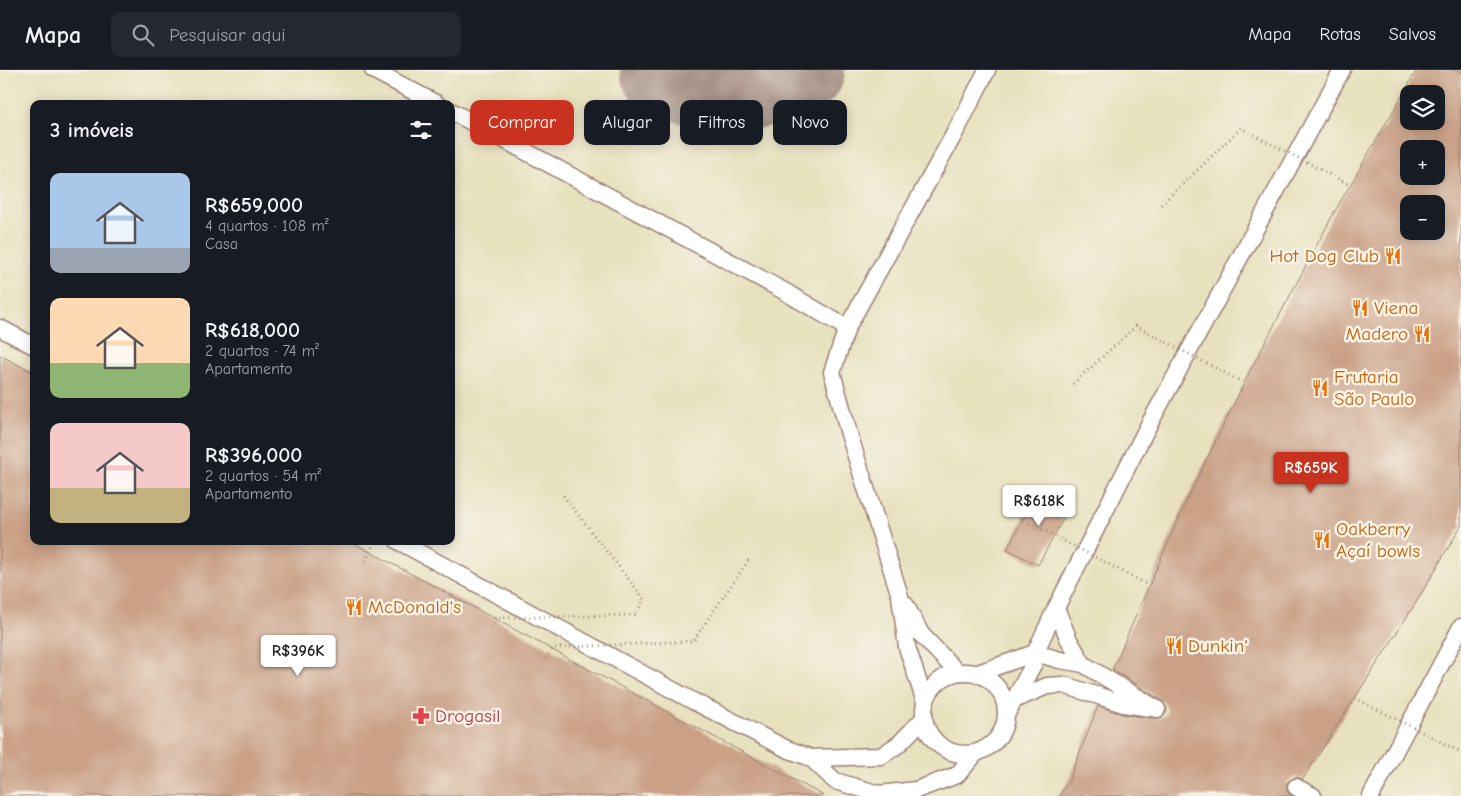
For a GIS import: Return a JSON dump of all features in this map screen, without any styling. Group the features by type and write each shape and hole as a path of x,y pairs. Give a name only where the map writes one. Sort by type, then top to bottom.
{"lane":[{"path":"373,70 429,100"},
{"path":"978,673 990,679 999,689 1005,701 1005,723 998,738 985,749 961,754 953,752 940,745 930,733 907,647 900,596 849,434 832,372 847,328 957,129 987,70"},
{"path":"1006,715 1033,665 1035,653 1056,608 1146,430 1342,70"},
{"path":"455,113 782,290 847,328"},
{"path":"0,328 30,344"},
{"path":"405,545 753,732 787,749 811,758 881,756 900,744 925,710 930,692 936,684 947,676 958,672 978,673 1035,653 1083,664 1157,709 1124,704 1064,685 1047,686 1014,700"},
{"path":"900,596 921,634 939,655 958,672"},
{"path":"1056,608 1069,640 1083,664"},
{"path":"1371,796 1461,627"},
{"path":"811,758 835,781 879,794 916,790 957,775 977,752"},
{"path":"1296,787 1313,796"}],"path":[{"path":"1161,205 1241,128 1348,184"},
{"path":"1073,384 1136,326 1242,382"},
{"path":"491,628 495,618 636,615 644,599 562,494"},
{"path":"1020,518 1148,584"},
{"path":"365,561 373,545"},
{"path":"546,659 553,648 693,641 750,558"},
{"path":"1355,698 1461,752"}],"building":[{"path":"1417,70 1461,70 1461,526 1412,609 1303,779 1295,777 1287,782 1286,788 1292,796 1059,796 1069,780 1098,706 1122,714 1156,719 1166,714 1167,709 1163,701 1113,670 1113,668 1187,499 1251,369 1335,211 1400,99 1400,130 1445,130 1445,85 1408,85"},
{"path":"0,355 30,371 30,545 357,545 824,796 0,796"},
{"path":"1040,488 1071,505 1038,565 1007,549"}],"taxiway":[{"path":"662,70 698,85 729,88 744,88 775,82 803,70"}],"place":[{"name":"Hot Dog Club","path":"1393,256"},
{"name":"Viena","path":"1360,308"},
{"name":"Madero","path":"1422,334"},
{"name":"Frutaria São Paulo","path":"1320,388"},
{"name":"Oakberry Açaí bowls","path":"1322,540"},
{"name":"McDonald's","path":"354,607"},
{"name":"Dunkin'","path":"1174,646"},
{"name":"Drogasil","path":"421,716"}]}
